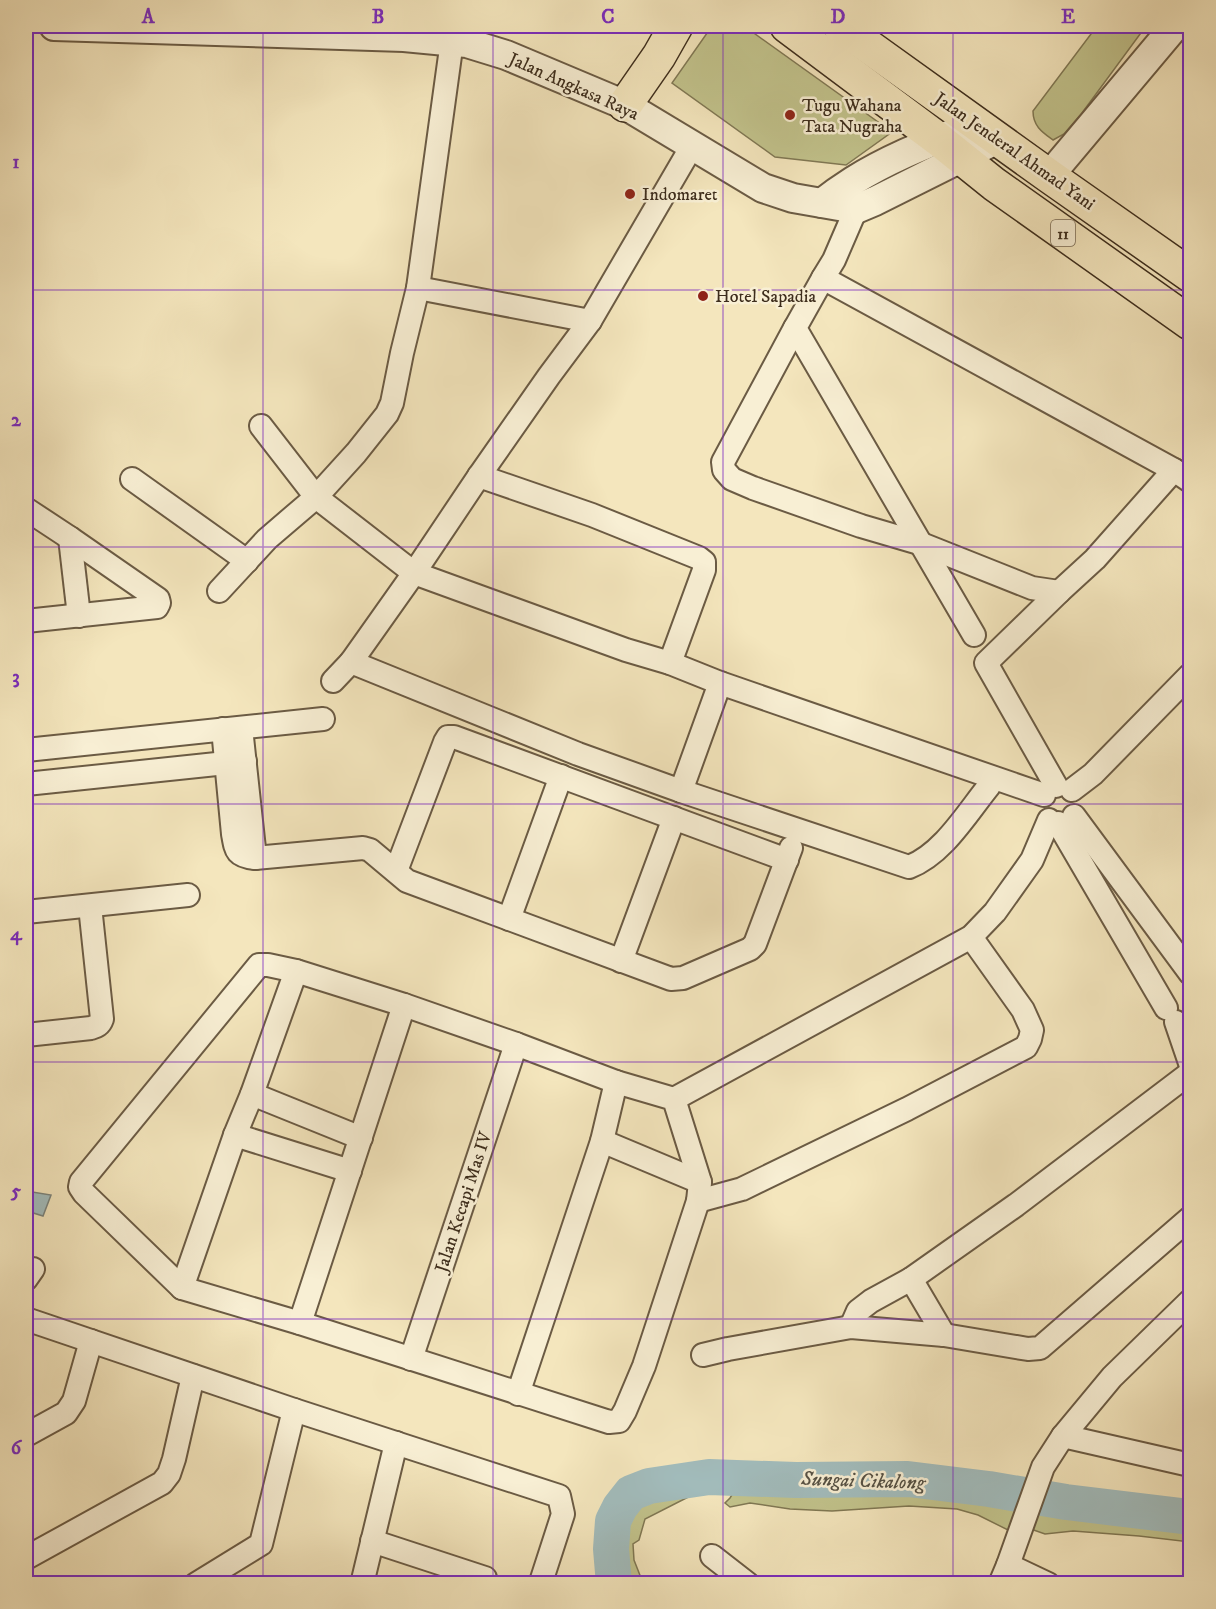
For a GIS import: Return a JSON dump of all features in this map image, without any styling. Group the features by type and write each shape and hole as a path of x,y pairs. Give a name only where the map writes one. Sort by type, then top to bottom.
{"highway":[{"path":"625,105 659,56 676,26"},
{"name":"Jalan Jenderal Ahmad Yani","path":"787,26 1064,234 1191,323"},
{"name":"Jalan Jenderal Ahmad Yani","path":"840,26 1191,275"}],"street":[{"name":"Jalan Angkasa Raya","path":"54,26 404,37 467,43 494,50 625,105 762,188 793,198 856,209"},
{"path":"1049,176 1175,26"},
{"path":"219,591 267,539 316,497 356,453 387,414 392,403 418,288 452,41"},
{"path":"986,131 950,149 875,201 856,209 834,260 723,462 724,470 732,479 753,488 861,526 919,543 1032,588 1059,592"},
{"path":"333,681 351,662 549,376 590,321 692,146"},
{"path":"822,202 863,175 908,152 950,149"},
{"path":"823,278 1182,476 986,663 1057,790"},
{"path":"418,288 590,321"},
{"path":"795,328 974,635"},
{"path":"261,426 316,497 414,573 720,682 1057,790 1077,798 1078,808 1060,820 995,912 971,938 674,1099 616,1082 404,1005 296,971 259,965 81,1182 80,1187 182,1287 609,1422 619,1421 626,1411 644,1366 699,1191 674,1099"},
{"path":"479,476 592,516 699,558 704,562 704,570 670,663"},
{"path":"132,479 247,561"},
{"path":"26,510 158,599 159,603 157,607 26,621"},
{"path":"70,538 79,616"},
{"path":"351,662 578,754 909,867 940,847 989,786"},
{"path":"1191,675 1093,774 1057,790 1041,801 1044,815 1060,820 1141,906 1191,973"},
{"path":"681,791 720,682"},
{"path":"26,750 323,719"},
{"path":"232,728 236,762 235,849 243,856 255,858 363,848 370,850 396,872 407,881 671,979 677,980 750,949 757,940 789,854 674,818 454,737 448,737 396,872"},
{"path":"26,784 236,762"},
{"path":"509,919 561,776"},
{"path":"621,961 674,818"},
{"path":"1060,820 1112,916 1171,1015 1191,1063"},
{"path":"26,912 188,895"},
{"path":"26,1035 92,1028 101,1022 90,906"},
{"path":"1112,916 1141,906"},
{"path":"602,1141 699,1191 742,1190 907,1109 1026,1047 1032,1030 1023,1010 971,938"},
{"path":"182,1287 296,971"},
{"path":"300,1323 404,1005"},
{"name":"Jalan Kecapi Mas IV","path":"411,1359 516,1044"},
{"path":"850,1327 858,1311 871,1301 911,1279 1016,1204 1191,1073"},
{"path":"518,1394 602,1141 616,1082"},
{"path":"252,1094 361,1138"},
{"path":"235,1135 350,1171"},
{"path":"702,1355 850,1327 944,1335 1028,1349 1040,1348 1191,1218"},
{"path":"911,1279 944,1335"},
{"path":"1048,1584 1004,1574 1043,1467 1063,1436 1112,1377 1191,1301"},
{"path":"26,1318 294,1410 559,1496 563,1514 542,1579"},
{"path":"26,1435 71,1408 91,1341"},
{"path":"26,1558 162,1483 170,1474 193,1376"},
{"path":"196,1584 261,1544 294,1410"},
{"path":"1063,1436 1191,1466"},
{"path":"362,1584 396,1443"},
{"path":"372,1541 485,1578"},
{"path":"712,1556 748,1584"}],"green space":[{"path":"712,26 744,26 892,132 846,165 775,157 672,83"},
{"path":"1097,26 1146,26 1082,113 1064,134 1053,140 1036,125 1033,111"},
{"path":"702,1490 645,1519 639,1540 633,1544 634,1560 643,1583 627,1583 624,1563 624,1530 631,1511 638,1504 651,1498"},
{"path":"735,1490 907,1491 1025,1501 1012,1532 978,1515 957,1509 909,1506 832,1511 790,1509 750,1503 730,1507 725,1503"},
{"path":"1032,1505 1169,1528 1190,1526 1190,1542 1073,1531 1045,1534 1025,1527"}],"water":[{"path":"26,1191 51,1195 43,1216 30,1212 26,1222"}],"waterway":[{"name":"Sungai Cikalong","path":"614,1584 611,1549 613,1521 631,1493 649,1486 709,1477 796,1480 908,1479 1190,1517"}],"place":[{"name":"Tugu Wahana Tata Nugraha","path":"790,115"},
{"name":"Indomaret","path":"630,194"},
{"name":"Hotel Sapadia","path":"703,296"}]}
